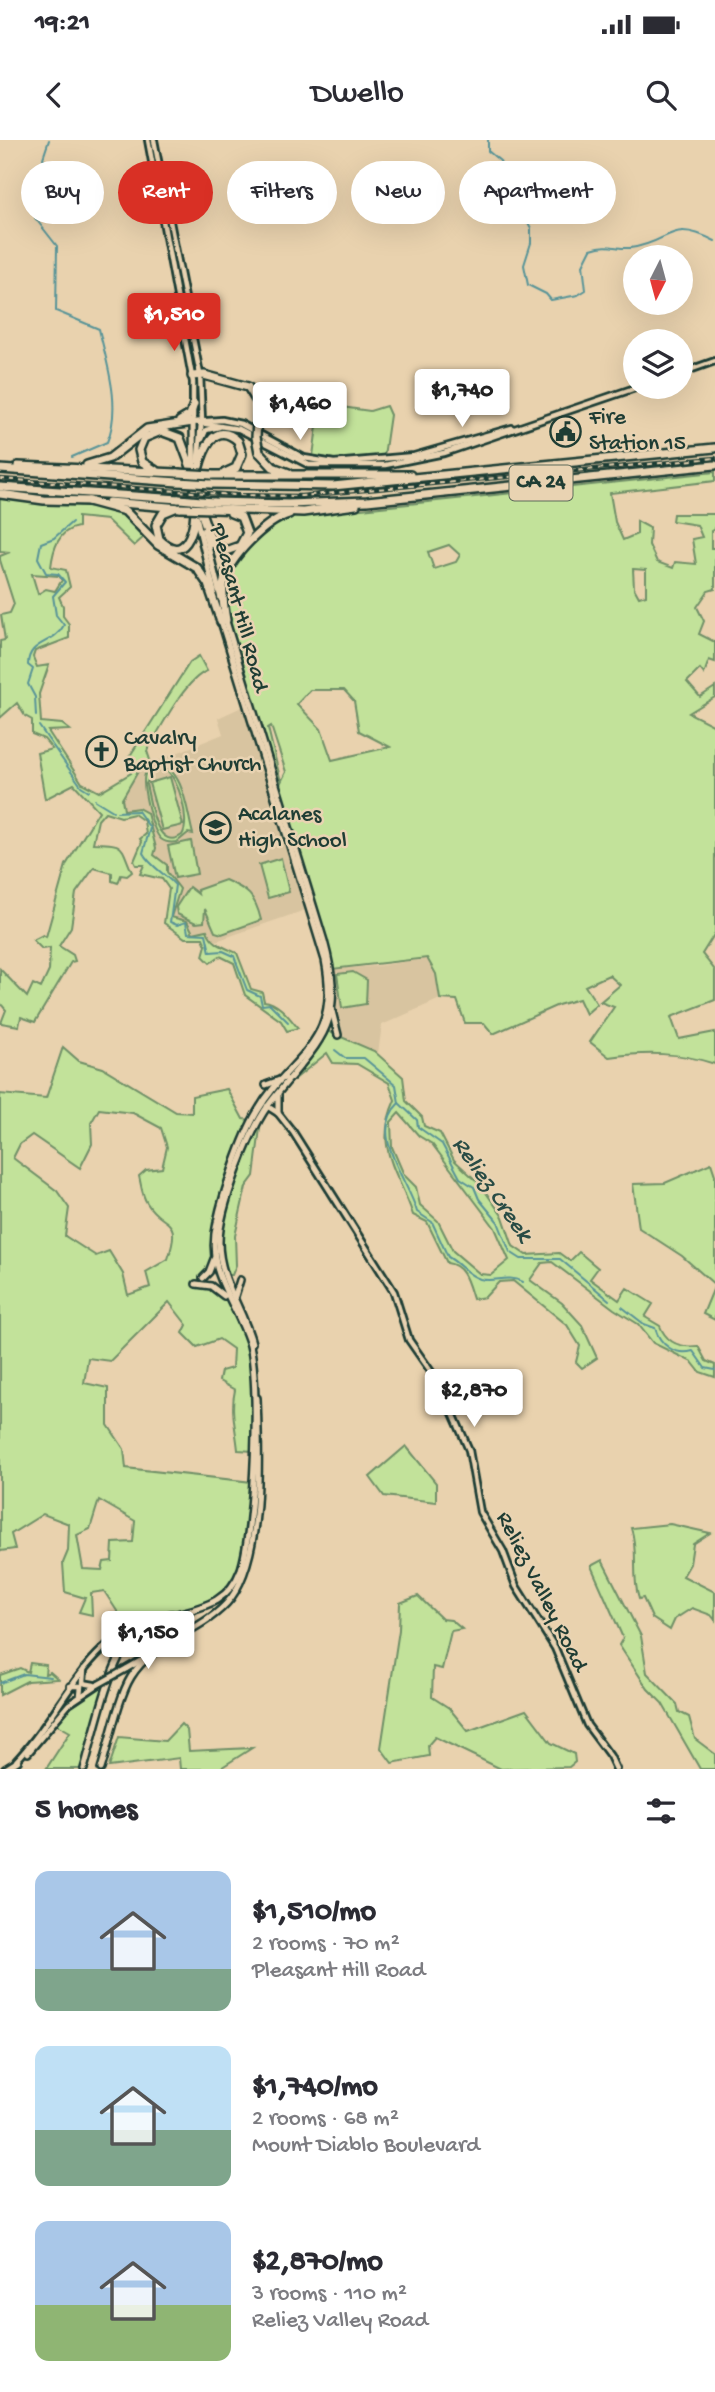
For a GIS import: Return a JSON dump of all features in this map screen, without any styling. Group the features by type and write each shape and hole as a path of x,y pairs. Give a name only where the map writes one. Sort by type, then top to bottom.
{"highway":[{"path":"196,375 248,387 258,403 256,437 259,452 269,464 283,472 335,475"},
{"path":"174,424 190,415 194,404"},
{"path":"0,468 65,466 103,461 148,429 199,423"},
{"path":"178,477 145,465 139,450 144,438 161,431 176,435 185,447 195,470"},
{"path":"195,470 207,442 219,434 230,435 241,445 240,464 232,471 211,475"},
{"name":"CA 24","path":"0,468 178,477 211,484 313,486 715,448"},
{"path":"65,466 178,477 402,474 417,477"},
{"name":"CA 24","path":"213,505 367,501 715,466"},
{"path":"0,487 303,512"},
{"path":"0,494 44,500 180,503"},
{"path":"88,501 125,511 158,545 197,568 208,584 223,621"},
{"path":"223,621 223,588 231,565 264,527 279,517 352,506 367,501"},
{"path":"180,503 167,510 157,521 157,535 168,546 183,545 191,539 198,511"},
{"path":"198,511 212,543 226,551 236,549 246,538 243,521 237,514 213,505"}],"main road":[{"name":"Pleasant Hill Road","path":"148,140 196,375 194,404 199,423 195,470 198,511 223,621 327,972 327,1003 321,1028 312,1045 285,1078 266,1085 272,1084 277,1091"},
{"name":"Pleasant Hill Road","path":"154,140 196,375 199,446 195,470"},
{"path":"693,369 715,361"},
{"path":"199,423 245,431 297,461 321,467 415,461 623,392"},
{"path":"199,423 241,424 304,458 334,463 408,457 513,428"},
{"path":"199,446 206,430 228,426"},
{"name":"Pleasant Hill Road","path":"16,1761 46,1725 85,1665 124,1631 147,1619 208,1606 226,1594 240,1571 250,1524 253,1374 249,1342 214,1256 219,1214 253,1120 316,1048 332,1006 331,965 223,621"},
{"path":"332,1006 338,1035"},
{"path":"277,1091 278,1113"},
{"name":"Pleasant Hill Road","path":"6,1769 38,1743 55,1718 79,1696 218,1613 238,1586 248,1560 256,1484 256,1376 252,1341 232,1302 222,1266 219,1232 265,1105"},
{"name":"Reliez Valley Road","path":"265,1105 278,1113 358,1231 394,1292 409,1340 441,1386 469,1450 480,1512 502,1551 516,1586 555,1648 587,1725 610,1756 616,1769"},
{"path":"202,1278 209,1272 214,1256"},
{"path":"196,1284 215,1288 232,1302 235,1287 240,1280"},
{"path":"84,1769 122,1651 140,1630 183,1611"},
{"path":"101,1769 131,1677 158,1651"},
{"path":"85,1665 83,1682 90,1686 99,1684"},
{"path":"70,1686 81,1686 79,1696"}],"shaded area":[{"name":"Acalanes High School","path":"246,705 308,909 216,941 193,933 171,917 180,889 151,857 144,821 120,804 140,768 223,734 218,718"},
{"path":"428,958 436,974 440,999 382,1025 378,1053 338,1035 333,1020 332,969 378,966"}],"green space":[{"path":"320,404 370,411 386,406 390,415 384,456 340,460 313,456"},
{"path":"715,472 715,481 610,493 615,522 623,540 637,534 637,521 650,528 649,545 657,562 673,568 675,562 696,564 692,539 702,537 697,525 672,521 673,514 715,514 711,548 715,548 715,589 708,591 697,607 704,621 699,634 715,642 715,662 709,660 704,674 700,669 687,682 700,697 715,687 715,697 689,713 715,726 715,933 702,954 715,970 715,1000 671,1017 679,1039 715,1032 715,1064 662,1054 609,1057 590,1042 614,1007 600,1002 620,985 609,975 585,986 597,1004 586,1014 579,999 558,1005 493,1034 484,1023 465,1023 457,1000 440,999 436,974 427,958 332,969 231,641 225,599 227,581 239,556 271,526 294,516","holes":["449,545 460,555 456,562 434,569 428,552","633,569 646,570 646,595 639,597 634,588","310,690 344,690 354,701 359,731 390,747 332,760 321,729 297,704","271,726 286,772 281,782 268,728"]},
{"path":"0,496 120,510 145,536 134,546 107,520 78,517 78,527 61,536 51,567 66,570 70,587 59,597 63,616 69,624 69,638 35,651 33,657 37,667 49,665 39,694 41,722 62,724 70,730 48,731 82,783 99,792 131,773 126,762 190,662 199,656 207,671 190,684 165,719 147,751 151,763 140,768 122,799 124,810 138,808 147,813 156,848 154,855 167,865 167,872 180,889 171,917 187,921 193,933 207,930 215,942 237,953 251,989 262,992 264,1001 279,1007 298,1028 287,1031 281,1021 245,995 234,963 220,956 210,963 203,956 206,945 203,938 185,938 164,923 169,889 162,879 140,874 144,865 136,865 134,861 142,842 140,839 146,834 144,821 134,814 121,817 105,812 98,820 93,843 117,845 123,851 132,872 127,876 121,875 118,883 112,881 112,873 94,868 76,893 71,927 59,946 73,955 75,961 71,962 35,1022 21,1017 19,1026 1,1023 6,1010 0,1003 0,969 27,997 33,984 41,988 49,971 50,948 42,949 33,940 43,935 46,937 66,865 99,811 74,784 45,799 37,753 52,749 44,739 32,734 32,720 25,716 17,703 0,718 0,641 5,640 1,615 10,613 14,604 0,560 0,556 10,552 0,551","holes":["32,574 59,576 62,580 55,591 46,589 38,594"]},
{"path":"158,765 174,774 183,792 193,834 188,833 177,842 161,839 148,808 145,774","holes":["165,769 179,790 185,820 182,835 173,839 166,837 156,823 146,784 153,771"]},
{"path":"170,777 183,825 162,830 149,783"},
{"path":"191,841 197,874 175,878 168,846"},
{"path":"281,858 289,892 268,898 259,865"},
{"path":"225,880 249,894 261,920 222,934 215,932 205,909 204,922 196,923 177,914 176,907 189,887 198,894 197,890"},
{"path":"353,972 367,980 366,1004 342,1008 337,974"},
{"path":"325,1030 374,1051 403,1077 406,1101 422,1117 424,1126 440,1133 454,1160 480,1184 503,1217 513,1246 526,1255 559,1253 570,1261 579,1252 598,1268 590,1279 619,1300 627,1288 653,1304 645,1317 660,1326 666,1337 675,1344 698,1346 706,1361 715,1365 715,1377 700,1372 692,1362 653,1343 638,1324 552,1262 542,1263 530,1280 562,1303 582,1325 597,1358 582,1368 576,1362 580,1346 567,1325 513,1281 499,1282 485,1297 473,1299 465,1276 458,1267 447,1263 427,1222 413,1215 395,1172 386,1132 395,1100 389,1083 357,1064 333,1063 327,1053 279,1092","holes":["399,1113 419,1136 432,1144 495,1228 509,1260 491,1275 480,1274 453,1251 438,1221 420,1205 416,1187 404,1175 392,1147 391,1122"]},
{"path":"63,1047 79,1061 103,1068 176,1112 192,1113 192,1096 227,1089 243,1119 253,1120 223,1203 214,1256 197,1283 218,1290 233,1306 243,1327 252,1380 253,1451 238,1450 233,1413 235,1390 219,1381 221,1371 232,1368 233,1349 219,1339 197,1347 183,1333 187,1325 169,1302 110,1361 88,1358 84,1383 108,1388 108,1425 124,1449 126,1468 252,1482 250,1524 240,1571 217,1602 147,1619 128,1628 104,1591 91,1593 92,1615 79,1612 85,1598 65,1592 63,1563 68,1551 69,1524 43,1514 11,1534 15,1549 0,1551 0,1094 46,1098","holes":["99,1109 133,1113 161,1128 167,1147 162,1168 146,1170 139,1176 147,1203 172,1228 172,1245 168,1259 146,1272 150,1287 128,1295 123,1274 109,1251 96,1256 65,1236 69,1208 57,1191 13,1158 20,1144 32,1135 80,1168 92,1144 91,1123","99,1500 135,1521 133,1542 113,1543 112,1561 104,1562 102,1570 83,1569 77,1535 90,1529"]},
{"path":"258,1123 260,1128 254,1176 246,1187 235,1236 236,1265 232,1275 224,1275 222,1234 229,1197"},
{"path":"711,1163 715,1175 715,1285 682,1256 639,1228 633,1184 665,1183"},
{"path":"715,1285 715,1320 703,1314"},
{"path":"406,1446 436,1483 436,1502 384,1496 370,1477"},
{"path":"670,1524 710,1533 693,1544 690,1564 683,1576 715,1592 715,1620 711,1615 692,1608 675,1619 670,1630 652,1618 643,1598 639,1599 631,1528"},
{"path":"602,1560 641,1636 647,1673 677,1704 679,1712 689,1717 695,1739 715,1754 715,1769 700,1769 662,1703 648,1689 619,1645 623,1638 591,1566"},
{"path":"418,1596 442,1619 451,1620 462,1629 451,1631 442,1669 433,1667 432,1697 449,1708 468,1731 526,1710 551,1743 574,1754 575,1762 569,1767 501,1769 435,1737 428,1745 429,1756 392,1763 381,1748 399,1630 400,1603"},
{"path":"30,1663 46,1665 45,1674 50,1672 58,1679 27,1681 0,1695 0,1675 20,1668 28,1672"},
{"path":"107,1683 81,1769 46,1769 70,1732 56,1724 70,1708"},
{"path":"181,1724 187,1730 189,1751 252,1748 219,1769 180,1769 179,1758 109,1767 119,1737 165,1741"}],"waterway":[{"path":"49,140 43,158 55,182 35,218 57,246 56,311 99,329 112,386 113,414 107,442 72,457"},
{"path":"488,140 488,151 500,161 505,182 531,228 531,243 524,265 528,285 546,294 551,300 578,295 586,290 583,265 591,249 608,246 630,248 679,231 700,234 715,241"},
{"name":"Reliez Creek","path":"36,716 35,697 28,684 33,669 28,665 29,657 32,651 54,636 64,625 56,615 53,596 65,582 58,574 46,573 38,558 41,543 54,538 72,522"},
{"name":"Reliez Creek","path":"39,726 81,786 89,791"},
{"name":"Reliez Creek","path":"95,800 113,811"},
{"name":"Reliez Creek","path":"117,812 138,811 150,828 143,853 149,862 175,885 170,922 177,925 186,922 188,933 206,934 210,952 223,951 234,956 247,990 260,996 262,1005 270,1004 288,1022"},
{"name":"Reliez Creek","path":"335,1050 345,1058 364,1058 396,1085 399,1103 417,1120 418,1127 442,1144 460,1178 474,1187 479,1199 498,1222 510,1252 521,1259 560,1259 609,1300"},
{"path":"399,1103 390,1115 387,1129 393,1158 417,1212 432,1222 448,1257 480,1279 512,1279 523,1282"},
{"name":"Reliez Creek","path":"622,1307 644,1324 655,1328 669,1348 680,1352 693,1351 705,1368 715,1370"},
{"path":"0,1683 24,1674 51,1677"}],"railway":[{"path":"0,479 236,495 301,496 715,458"}],"place":[{"name":"Fire Station 15","path":"566,431"},
{"name":"Cavalry Baptist Church","path":"101,752"},
{"name":"Acalanes High School","path":"215,828"}]}
